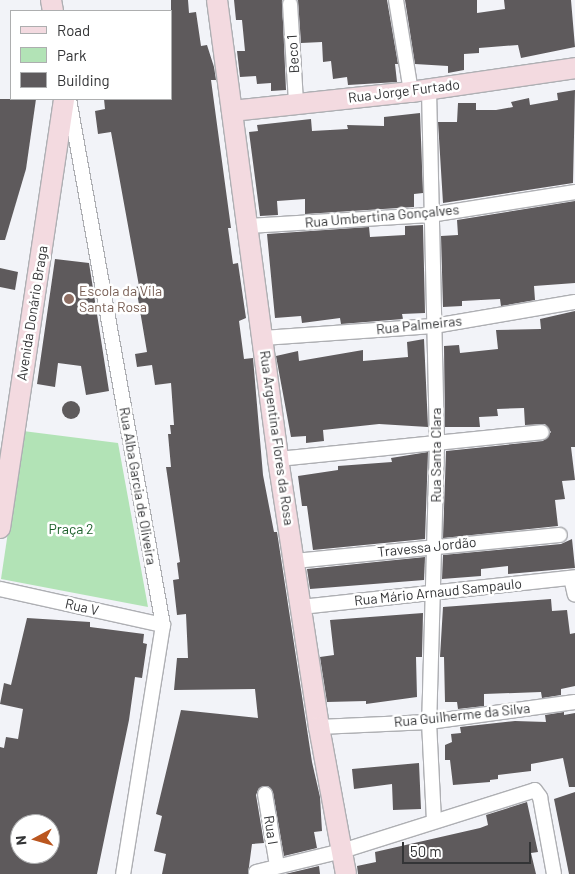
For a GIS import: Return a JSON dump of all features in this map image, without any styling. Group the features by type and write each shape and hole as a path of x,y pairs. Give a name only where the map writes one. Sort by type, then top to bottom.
{"street":[{"name":"Rua Argentina Flores da Rosa","path":"217,0 278,458 319,727 346,874"},
{"name":"Rua Santa Clara","path":"396,0 420,91 430,215 437,442 435,592 430,722 434,821"},
{"name":"Beco 1","path":"290,4 296,103"},
{"name":"Rua Jorge Furtado","path":"232,111 420,91 575,68"},
{"name":"Avenida Donário Braga","path":"0,528 64,100"},
{"name":"Rua Alba Garcia de Oliveira","path":"69,100 163,625 122,874"},
{"name":"Rua Umbertina Gonçalves","path":"248,226 430,215 575,192"},
{"name":"Rua Palmeiras","path":"263,338 434,326 575,302"},
{"path":"278,458 542,432"},
{"name":"Travessa Jordão","path":"294,560 560,535"},
{"path":"573,578 575,595"},
{"name":"Rua Mário Arnaud Sampaulo","path":"301,607 573,578"},
{"name":"Rua V","path":"0,589 163,625"},
{"name":"Rua Guilherme da Silva","path":"319,727 430,722 575,702"},
{"path":"256,872 342,851 535,790 540,798 554,874"},
{"name":"Rua I","path":"265,794 277,866"}],"green space":[{"name":"Praça 2","path":"23,431 118,443 148,607 1,579"}],"building":[{"path":"171,0 188,0 189,13 196,12 201,46 207,45 214,67 216,80 211,80 231,228 228,228 233,264 238,263 246,318 239,321 244,359 253,358 263,475 274,532 277,532 312,762 320,797 322,831 314,832 317,848 284,856 273,792 268,786 259,788 256,795 264,843 252,844 248,874 162,874 166,854 154,851 162,816 156,814 181,710 258,718 255,689 174,690 177,658 188,658 186,614 177,615 173,580 179,579 177,563 180,562 166,467 171,467 168,434 171,434 170,425 174,425 171,383 155,385 152,365 137,367 135,354 147,352 136,287 139,286 111,132 98,134 95,111 105,109 104,100 172,100"},
{"path":"234,0 282,0 286,90 271,91 271,83 257,84 256,76 240,77 237,51 245,51 242,20 236,20"},
{"path":"298,0 387,0 398,64 395,64 397,82 348,85 347,77 333,79 331,61 323,62 322,42 301,43"},
{"path":"405,0 477,0 477,13 505,9 504,0 571,0 575,47 521,58 518,45 479,48 479,53 464,54 464,70 448,73 448,66 415,64"},
{"path":"575,90 573,183 443,203 438,122 457,122 458,103 476,103 476,110 496,110 513,107 511,102 529,98 530,105 558,100 557,93"},
{"path":"0,99 36,100 26,169 5,240 0,240"},
{"path":"420,113 423,193 414,194 414,207 305,214 305,199 277,201 278,215 260,216 249,132 258,131 257,125 311,119 312,131 348,129 347,125 384,126 384,117"},
{"path":"575,201 575,283 534,286 535,300 501,306 500,299 462,301 462,306 443,307 441,236 458,235 457,220"},
{"path":"423,225 425,313 402,314 403,319 341,324 340,318 302,323 301,316 275,318 267,234 369,227 370,237 405,235 405,226"},
{"path":"55,259 89,263 109,391 86,395 81,366 58,363 55,387 37,384"},
{"path":"0,268 18,272 15,290 0,287"},
{"path":"575,311 575,447 571,447 575,480 562,481 565,499 555,500 558,526 443,538 446,451 543,441 551,432 545,424 525,425 524,408 497,409 498,416 479,417 480,427 445,427 444,346 459,345 460,353 498,349 496,330 541,329 540,319"},
{"path":"424,339 428,427 379,424 323,430 324,441 306,443 306,436 291,437 276,356 298,351 299,361 363,350 363,361 408,357 407,342"},
{"path":"71,401 77,404 80,410 77,416 71,419 65,416 62,410 65,404"},
{"path":"428,452 425,539 313,550 307,506 302,506 298,476 338,470 338,466 392,462 391,458"},
{"path":"572,539 575,568 508,574 508,566 481,569 481,576 442,579 443,555 561,544"},
{"path":"425,557 424,580 310,589 307,569"},
{"path":"551,599 552,611 567,610 570,634 575,633 575,686 561,689 561,695 542,698 541,692 484,694 484,706 458,709 457,702 445,702 444,657 440,657 443,607"},
{"path":"423,613 422,657 416,657 417,697 366,704 366,701 327,702 320,657 334,655 330,620"},
{"path":"27,618 90,622 90,627 144,634 143,643 147,644 142,678 135,677 129,720 97,874 0,874 0,747 4,748 6,737 18,739 23,709 0,704 4,683 11,685"},
{"path":"564,712 564,715 575,713 575,787 569,787 563,758 531,764 531,771 498,775 498,779 490,780 490,782 453,785 450,760 445,760 445,745 452,742 451,734 461,733 460,727 515,721 546,722 545,715"},
{"path":"419,763 421,809 393,810 392,784 354,789 352,769"},
{"path":"575,792 575,874 569,874 554,799"},
{"path":"527,802 538,852 531,853 536,874 358,874 357,866 376,862 375,852 480,828 488,825 486,815"},
{"path":"319,866 320,874 285,874"}],"place":[{"name":"Escola da Vila Santa Rosa","path":"69,299"}]}
